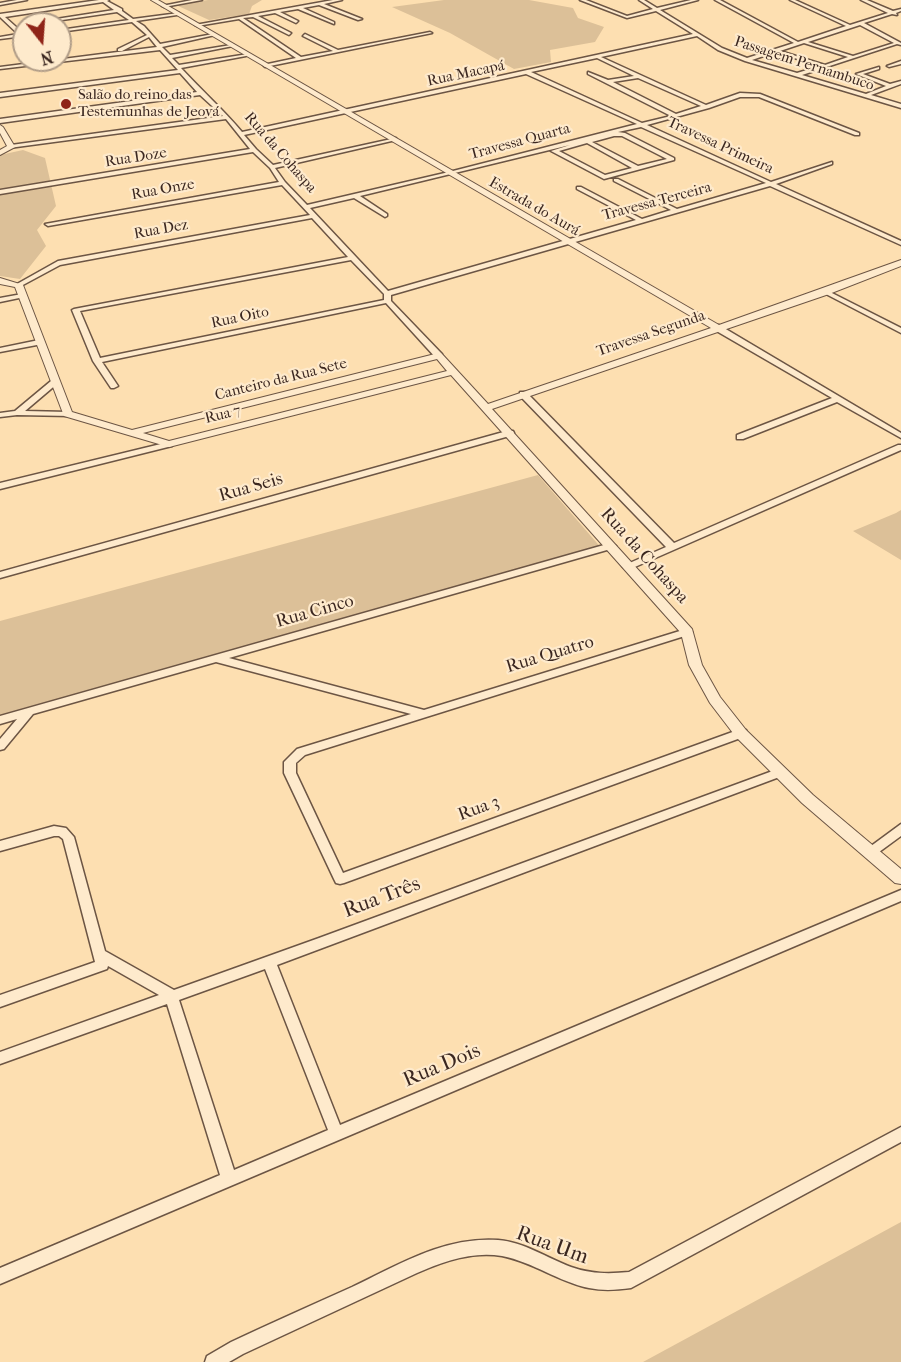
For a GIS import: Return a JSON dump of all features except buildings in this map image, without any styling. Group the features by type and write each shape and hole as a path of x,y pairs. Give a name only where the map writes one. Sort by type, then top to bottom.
{"street":[{"path":"0,4 25,0"},
{"path":"0,16 105,0"},
{"name":"Rua da Cohaspa","path":"105,0 150,35 201,93 227,117 254,150 272,167 283,183 687,632 688,646 695,665 712,696 778,773 827,818 901,878"},
{"name":"Estrada do Aurá","path":"154,0 901,436"},
{"path":"164,6 200,0"},
{"path":"196,26 340,0"},
{"path":"582,0 622,17 632,17 696,0"},
{"name":"Passagem Pernambuco","path":"641,0 697,35 747,60 901,106"},
{"path":"717,0 798,44"},
{"path":"792,0 851,27"},
{"path":"863,0 901,17"},
{"path":"320,4 360,19"},
{"path":"298,7 333,23"},
{"path":"72,17 120,10"},
{"path":"747,60 901,10"},
{"path":"275,11 296,22"},
{"path":"72,30 136,22 177,14"},
{"path":"253,15 289,34"},
{"path":"0,16 12,26"},
{"path":"240,18 300,59"},
{"path":"860,23 899,44"},
{"path":"265,66 430,33"},
{"path":"111,54 150,35"},
{"path":"0,68 160,47 213,35"},
{"path":"305,35 337,51"},
{"name":"Rua Macapá","path":"240,134 600,58 697,35"},
{"path":"804,42 854,57"},
{"path":"796,75 899,44"},
{"path":"169,57 231,46"},
{"path":"776,51 824,66"},
{"path":"0,95 180,69 246,55"},
{"path":"600,58 707,107"},
{"path":"890,66 901,62"},
{"path":"877,68 858,74 890,86"},
{"name":"Travessa Primeira","path":"528,73 901,243"},
{"path":"590,73 676,116"},
{"path":"606,82 640,76"},
{"path":"865,96 901,82"},
{"path":"0,120 201,93"},
{"name":"Travessa Quarta","path":"305,207 554,148 676,116 740,95 760,96 857,134"},
{"path":"0,153 11,147 227,117"},
{"path":"0,127 11,147"},
{"path":"623,134 672,159 604,177 555,153 554,148 586,141 623,134"},
{"path":"272,167 394,139"},
{"path":"586,141 637,168"},
{"name":"Rua Doze","path":"0,192 254,150"},
{"name":"Travessa Terceira","path":"388,298 566,242 770,184 830,163"},
{"path":"616,180 677,211"},
{"name":"Rua Onze","path":"48,224 283,183"},
{"path":"579,188 640,220"},
{"path":"357,196 386,215"},
{"name":"Rua Dez","path":"19,285 58,263 314,216"},
{"path":"114,386 97,361 76,310 351,258"},
{"name":"Travessa Segunda","path":"486,408 716,327 826,292 901,263"},
{"path":"0,281 19,285 54,383 68,414"},
{"path":"826,292 901,331"},
{"path":"0,300 22,296"},
{"name":"Rua Oito","path":"97,361 388,298"},
{"path":"0,350 39,342"},
{"name":"Canteiro da Rua Sete","path":"131,433 439,356"},
{"name":"Rua 7","path":"0,486 453,372"},
{"path":"18,412 54,383"},
{"path":"523,394 672,548"},
{"path":"740,437 837,399"},
{"path":"0,415 18,412 68,414 169,444"},
{"name":"Rua Seis","path":"0,574 510,433"},
{"path":"628,567 901,447"},
{"name":"Rua Cinco","path":"0,720 611,546"},
{"name":"Rua Quatro","path":"290,772 290,762 301,752 687,632"},
{"path":"214,658 423,713"},
{"path":"0,746 29,712"},
{"name":"Rua 3","path":"290,772 340,879 742,733"},
{"name":"Rua Três","path":"0,1058 171,995 269,962 778,773"},
{"path":"871,852 901,829"},
{"path":"0,846 38,833 62,831 68,837 102,965 0,1001"},
{"name":"Rua Dois","path":"0,1276 901,895"},
{"path":"99,954 171,995 229,1179"},
{"path":"269,962 336,1133"},
{"name":"Rua Um","path":"213,1362 237,1348 438,1256 482,1247 509,1250 583,1281 613,1284 631,1280 901,1134"}],"shaded area":[{"path":"208,0 262,0 252,6 249,14 209,20 176,5"},
{"path":"444,0 529,0 573,8 578,18 604,27 595,42 550,50 551,62 514,69 450,33 392,7"},
{"path":"23,150 45,158 56,206 37,230 46,246 20,279 0,276 0,155"},
{"path":"538,475 603,550 0,719 0,621"},
{"path":"901,510 901,560 853,531 896,513"},
{"path":"901,1222 901,1362 643,1362"}],"place":[{"name":"Salão do reino das Testemunhas de Jeová","path":"66,104"}]}
